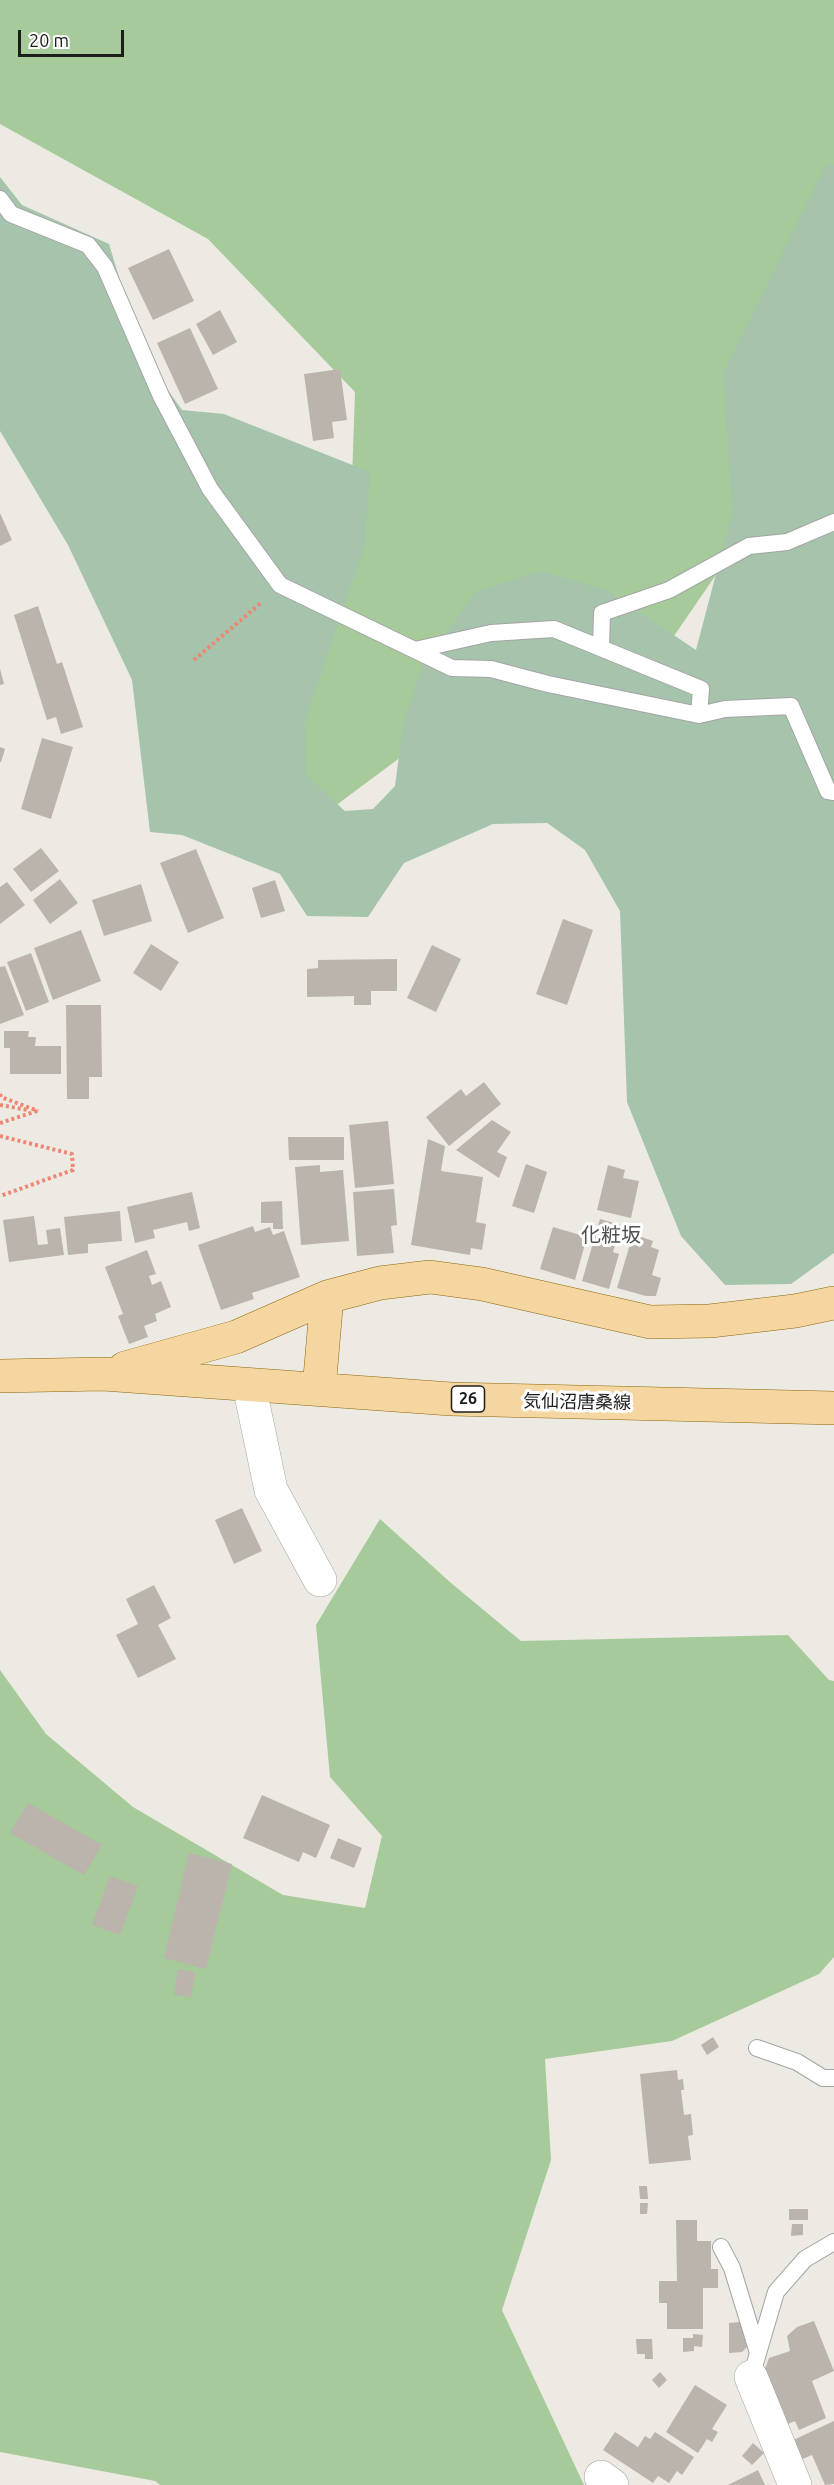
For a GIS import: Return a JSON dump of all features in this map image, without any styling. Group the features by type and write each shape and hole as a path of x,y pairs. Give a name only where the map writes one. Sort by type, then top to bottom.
{"main road":[{"name":"気仙沼唐桑線","path":"103,1374 236,1337 327,1297 380,1283 430,1278 482,1284 650,1322 710,1321 795,1311 834,1303"},
{"path":"319,1389 327,1297"},
{"name":"気仙沼唐桑線","path":"0,1376 103,1374 451,1399 834,1408"}],"street":[{"path":"249,1385 271,1491 320,1580"},
{"path":"754,2365 795,2485"}],"lane":[{"path":"0,200 11,214 88,245 105,267 161,396 210,489 280,585 452,668 491,669 548,684 699,715 725,709 791,706 828,791 834,792"},
{"path":"601,648 602,613 669,590 749,546 787,542 834,522"},
{"path":"415,650 491,633 554,629 701,689 699,715"},
{"path":"757,2048 785,2056 822,2078 834,2078"},
{"path":"754,2365 776,2292 806,2259 834,2242"},
{"path":"721,2247 732,2268 754,2365"}],"path":[{"path":"194,660 280,585"},
{"path":"0,1094 1,1097 38,1111"},
{"path":"0,1105 38,1111"},
{"path":"0,1123 38,1111"},
{"path":"0,1136 72,1154 73,1170 0,1196"}],"green space":[{"path":"0,0 834,0 834,403 599,745 472,704 319,818 258,756 349,567 355,392 208,239 0,124"},
{"path":"827,163 834,165 834,1253 791,1284 725,1285 681,1236 627,1102 620,911 585,850 547,823 493,824 404,863 368,917 307,916 280,874 182,835 150,832 132,680 68,545 0,431 0,177 22,205 109,244 142,354 182,410 224,414 370,472 365,545 305,721 306,775 345,811 373,809 395,786 403,726 422,666 476,591 541,571 608,591 696,650 732,513 723,373"},
{"path":"380,1519 451,1583 521,1641 788,1635 829,1680 834,1681 834,1957 819,1974 672,2041 545,2059 551,2160 502,2310 584,2485 160,2485 155,2481 0,2452 0,1670 46,1734 133,1807 283,1895 365,1908 382,1836 330,1777 316,1625"}],"building":[{"path":"169,249 194,301 153,320 128,268"},
{"path":"220,310 237,342 213,355 196,324"},
{"path":"190,328 218,389 185,404 157,343"},
{"path":"340,369 347,420 332,422 334,438 313,441 304,374"},
{"path":"0,513 12,540 0,546"},
{"path":"38,606 57,664 62,662 83,727 61,734 56,717 47,720 14,615"},
{"path":"0,669 4,684 0,685"},
{"path":"42,738 73,747 51,819 21,809"},
{"path":"0,747 5,749 1,762 0,762"},
{"path":"41,848 59,871 31,892 13,869"},
{"path":"196,849 224,918 188,933 160,863"},
{"path":"60,879 78,903 50,924 33,900"},
{"path":"275,880 285,911 261,918 252,888"},
{"path":"7,882 25,905 0,924 0,887"},
{"path":"141,884 152,921 104,936 92,900"},
{"path":"563,919 593,930 567,1005 536,994"},
{"path":"81,930 101,981 53,1000 34,948"},
{"path":"151,944 179,962 161,991 133,973"},
{"path":"432,945 461,959 436,1012 407,998"},
{"path":"31,953 49,1002 26,1011 7,962"},
{"path":"397,959 397,991 371,991 371,1005 354,1005 354,996 307,997 307,969 318,968 318,960"},
{"path":"5,966 24,1015 0,1024 0,967"},
{"path":"66,1005 101,1005 102,1077 89,1077 89,1099 67,1099"},
{"path":"4,1031 29,1031 28,1037 36,1037 35,1046 61,1046 61,1074 10,1074 10,1048 4,1048"},
{"path":"484,1082 501,1104 449,1146 426,1117 461,1089 466,1096"},
{"path":"492,1120 511,1132 497,1152 507,1157 499,1178 456,1150"},
{"path":"388,1121 394,1184 355,1188 349,1125"},
{"path":"288,1137 344,1137 344,1160 289,1160"},
{"path":"428,1139 445,1146 441,1171 483,1177 476,1222 486,1224 482,1250 471,1248 470,1255 411,1245"},
{"path":"526,1164 547,1172 534,1213 512,1206"},
{"path":"320,1165 320,1172 343,1170 349,1241 301,1245 295,1167"},
{"path":"608,1165 625,1170 623,1178 639,1181 631,1218 597,1210"},
{"path":"394,1189 397,1225 391,1226 394,1253 357,1256 353,1192"},
{"path":"192,1192 200,1228 189,1231 187,1222 153,1230 155,1238 135,1243 127,1207"},
{"path":"282,1201 283,1229 273,1229 273,1223 261,1223 261,1202"},
{"path":"120,1211 122,1241 88,1244 88,1253 68,1255 64,1217"},
{"path":"34,1216 38,1245 48,1244 46,1230 60,1228 64,1255 9,1262 3,1220"},
{"path":"600,1219 621,1225 613,1252 619,1254 609,1289 582,1281"},
{"path":"253,1226 255,1232 270,1227 273,1235 284,1231 300,1277 252,1293 254,1299 221,1310 198,1245"},
{"path":"553,1227 587,1237 575,1280 540,1269"},
{"path":"633,1234 653,1241 651,1247 659,1250 652,1275 661,1278 656,1296 646,1296 617,1288"},
{"path":"147,1250 156,1274 149,1276 152,1285 161,1281 171,1307 155,1314 157,1321 144,1326 148,1337 129,1344 118,1316 123,1314 105,1267"},
{"path":"242,1508 262,1551 234,1564 215,1520"},
{"path":"154,1585 171,1618 158,1625 176,1659 138,1678 116,1635 138,1624 126,1599"},
{"path":"262,1795 330,1825 316,1858 303,1852 299,1862 243,1838"},
{"path":"28,1803 102,1845 84,1875 10,1833"},
{"path":"338,1838 362,1848 354,1868 330,1858"},
{"path":"189,1853 232,1864 206,1969 164,1958"},
{"path":"110,1876 138,1886 120,1935 92,1925"},
{"path":"178,1969 195,1972 191,1997 174,1995"},
{"path":"713,2037 719,2047 707,2055 701,2045"},
{"path":"677,2070 678,2080 683,2079 684,2090 681,2090 684,2115 691,2114 693,2135 688,2136 691,2160 649,2164 640,2074"},
{"path":"639,2186 647,2186 648,2199 640,2199"},
{"path":"640,2203 648,2203 647,2214 640,2214"},
{"path":"789,2209 808,2209 808,2220 789,2220"},
{"path":"676,2220 697,2220 697,2241 711,2241 711,2269 718,2269 718,2288 703,2288 703,2329 667,2329 667,2303 659,2303 659,2281 677,2281"},
{"path":"792,2224 803,2224 803,2235 791,2236"},
{"path":"814,2321 834,2371 812,2381 826,2418 799,2430 795,2421 783,2426 763,2374 769,2358 790,2351 787,2336 797,2327"},
{"path":"740,2322 747,2347 742,2352 729,2353 729,2323"},
{"path":"693,2334 703,2335 702,2347 694,2346 694,2351 683,2352 683,2338 693,2338"},
{"path":"636,2339 652,2339 653,2359 645,2359 645,2354 637,2354"},
{"path":"660,2372 667,2380 659,2388 652,2380"},
{"path":"695,2385 727,2405 712,2429 718,2432 712,2442 707,2439 698,2453 666,2432"},
{"path":"834,2421 834,2484 825,2485 812,2455 798,2461 789,2442"},
{"path":"615,2432 638,2447 645,2436 650,2439 655,2432 694,2457 682,2475 677,2471 669,2483 658,2476 653,2483 603,2450"},
{"path":"753,2443 764,2453 752,2465 742,2456"},
{"path":"758,2470 765,2485 728,2485"}],"district":[{"name":"化粧坂","path":"611,1235"}]}
